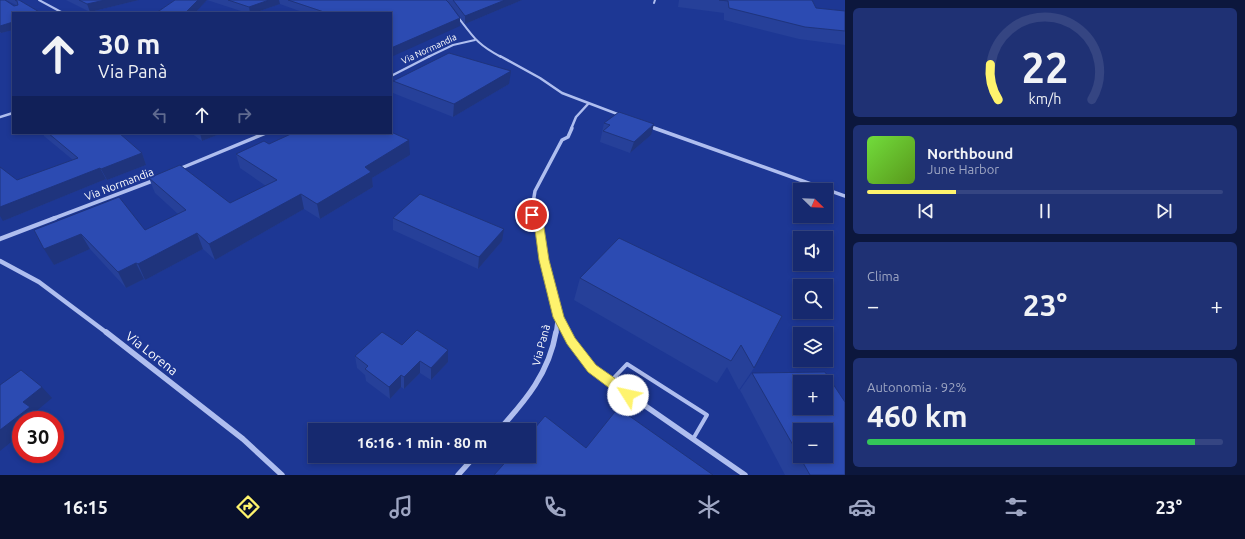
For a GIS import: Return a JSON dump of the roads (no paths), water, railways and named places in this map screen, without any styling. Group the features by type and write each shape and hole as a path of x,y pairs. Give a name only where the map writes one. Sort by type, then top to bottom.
{"street":[{"path":"39,0 61,12"},
{"path":"456,14 463,26 484,48 540,78 562,93 625,117"},
{"name":"Via Normandia","path":"392,76 453,45 475,40"},
{"name":"Via Panà","path":"505,423 526,400 545,370 554,343 558,317 544,260 539,221 532,215 535,191 562,140 568,137 576,116 588,104"},
{"path":"0,117 12,113"},
{"path":"647,125 845,196"},
{"path":"172,172 264,134"},
{"name":"Via Normandia","path":"0,239 159,178"},
{"name":"Via Lorena","path":"0,261 39,282 96,324 243,440 282,475"},
{"path":"558,317 571,341 592,369 745,475"},
{"path":"458,475 469,463"}],"lane":[{"path":"610,382 626,364 707,415 693,439"}]}
